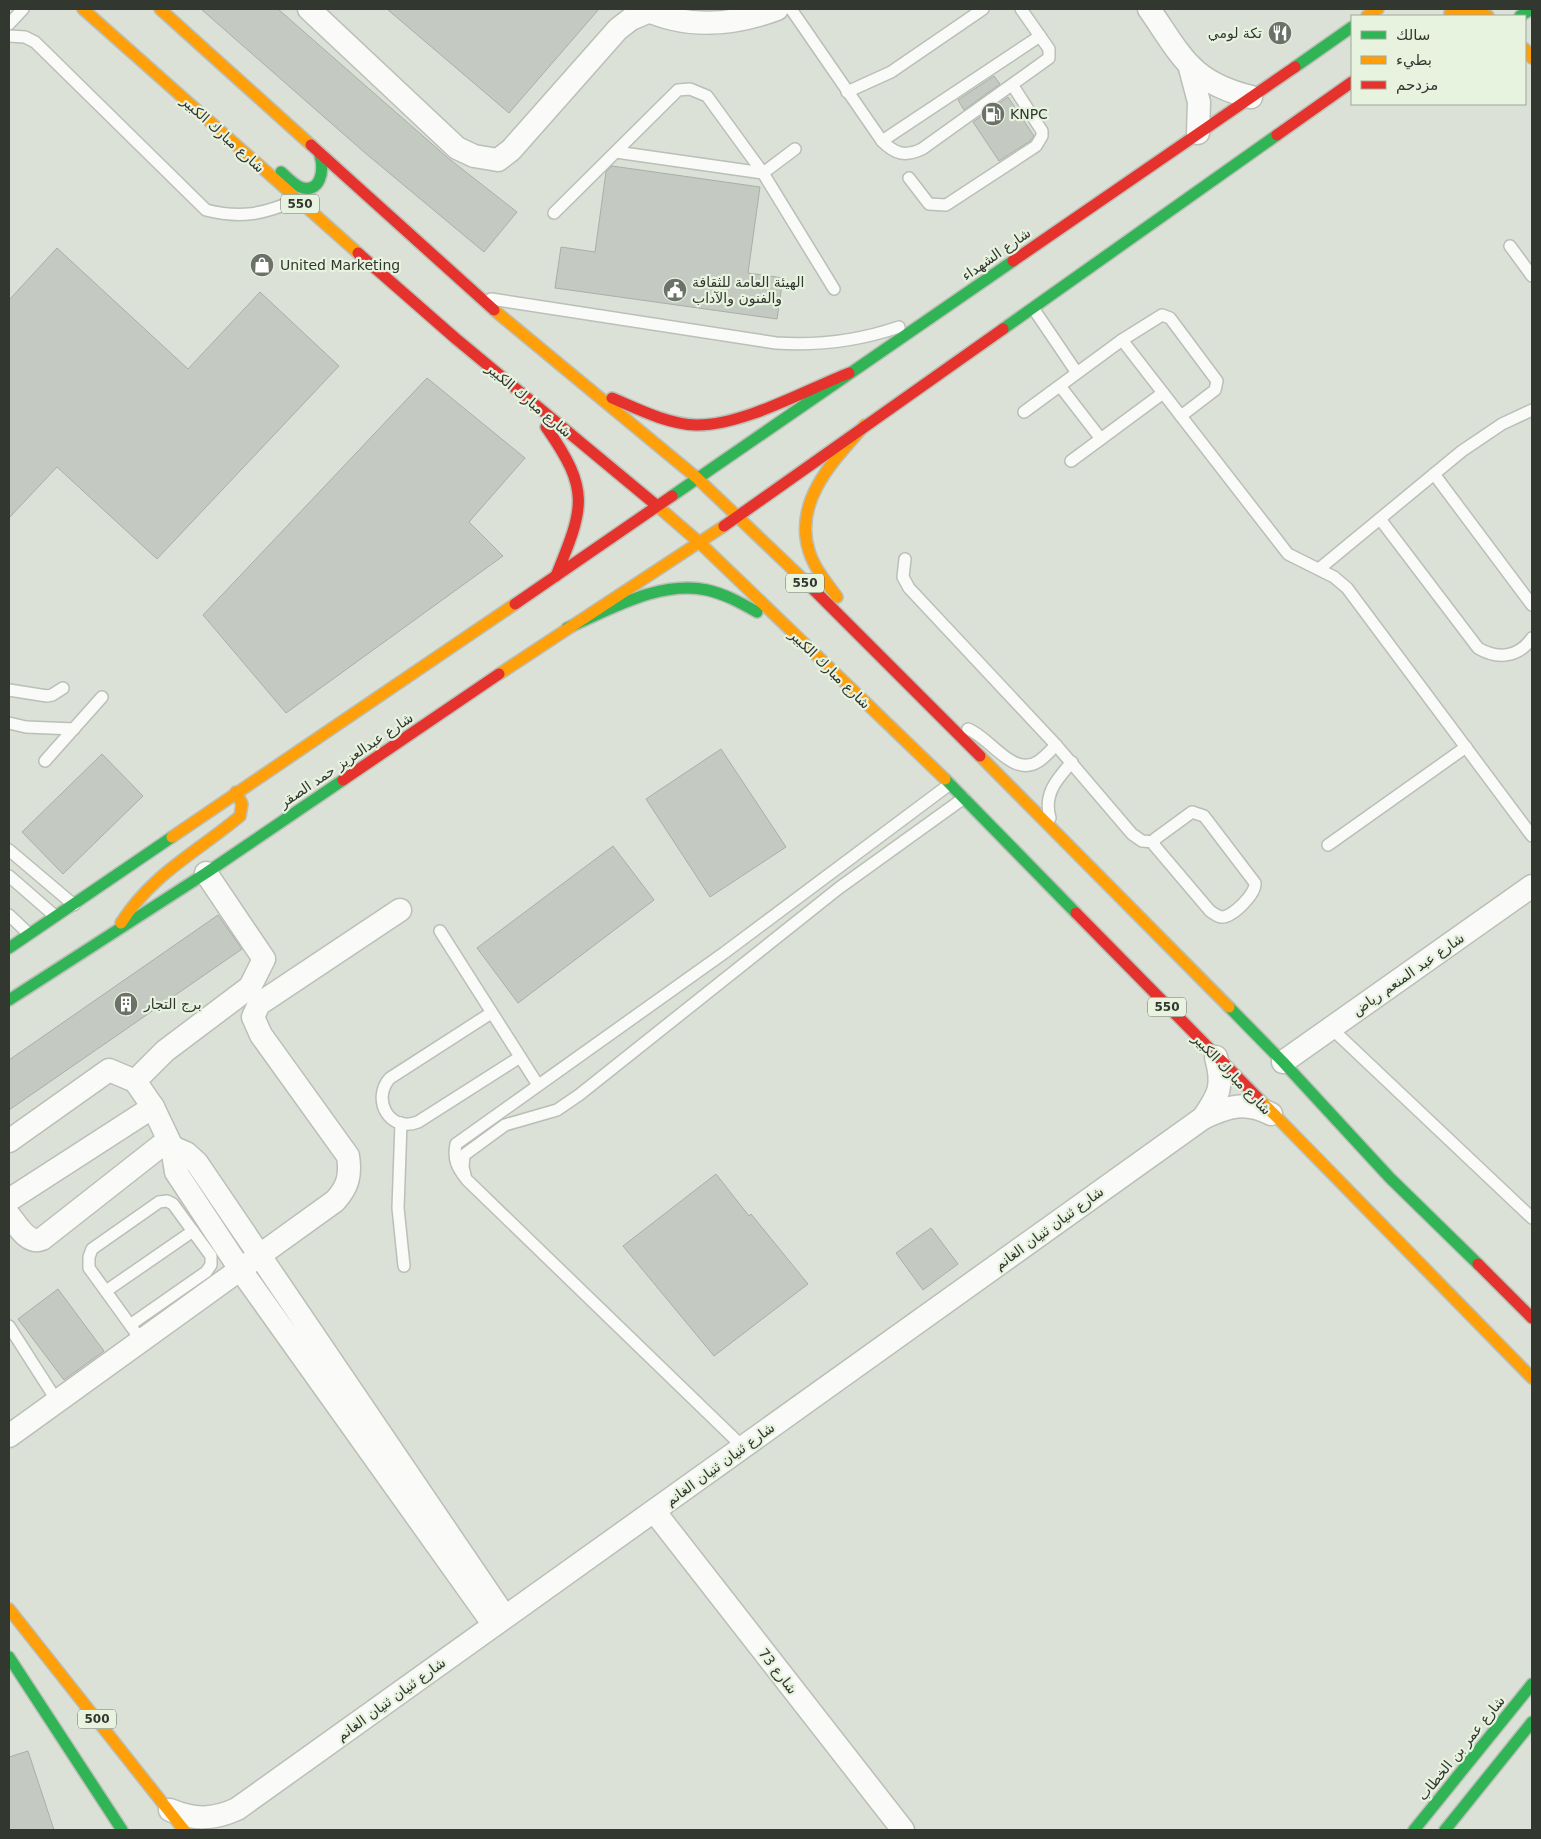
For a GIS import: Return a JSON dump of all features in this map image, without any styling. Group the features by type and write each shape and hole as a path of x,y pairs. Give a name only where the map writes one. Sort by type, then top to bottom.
{"main road":[{"name":"شارع مبارك الكبير","path":"83,9 187,100 296,200 521,394 658,505 700,543 964,798 1271,1114 1532,1378"},
{"name":"550","path":"160,9 320,156 479,297 587,389 697,478 738,517 873,647 1283,1062 1390,1178 1532,1318"},
{"path":"1450,12 1460,11 1482,15"},
{"name":"شارع الشهداء","path":"658,505 1351,28"},
{"path":"700,543 1351,83"},
{"path":"187,100 223,120 300,187 314,187 320,181 324,170 320,156"},
{"path":"587,389 662,419 703,425 742,415 849,373"},
{"path":"521,394 565,452 574,470 579,490 580,502 576,526 556,576"},
{"path":"865,425 840,454 812,496 806,511 804,531 808,551 814,563 873,647"},
{"path":"9,948 658,505"},
{"name":"شارع عبدالعزيز حمد الصقر","path":"9,1000 116,933 567,628 700,543"},
{"path":"567,628 652,594 688,587 706,589 732,598 799,639"},
{"path":"116,933 134,902 158,876 240,816 242,804 236,792"},
{"path":"1348,1132 1352,1142 1352,1151"},
{"path":"1319,1162 1328,1166 1338,1165"},
{"path":"1372,1174 1382,1174 1390,1178"},
{"path":"1359,1186 1360,1204"},
{"name":"500","path":"9,1609 37,1648 109,1732 184,1830"},
{"name":"500","path":"9,1657 122,1830"},
{"name":"شارع عمر بن الخطاب","path":"1414,1830 1532,1684"},
{"path":"1445,1830 1532,1722"},
{"path":"89,1731 109,1732"},
{"path":"73,1757 73,1751 79,1738"}],"street":[{"path":"308,9 457,148 474,156 498,160 511,150 618,29 630,19 647,10 678,20 710,24 740,20 777,9"},
{"path":"1149,9 1190,68 1199,102 1198,133"},
{"path":"1190,68 1221,88 1251,97"},
{"path":"135,1081 165,1051 250,987 264,959 206,873"},
{"name":"شارع عبد المنعم رياض","path":"1283,1062 1532,886"},
{"path":"9,1436 57,1401 136,1333 258,1256 335,1201 344,1192 349,1181 350,1168 348,1156 342,1145 261,1035 253,1017 259,1004 400,910"},
{"path":"1203,1118 1214,1102 1221,1085 1216,1057"},
{"path":"9,1140 109,1070 135,1081 153,1107 170,1144 176,1172 240,1268 500,1621"},
{"path":"1203,1118 1222,1110 1241,1106 1257,1106 1271,1114"},
{"path":"9,1200 153,1107"},
{"name":"شارع ثنيان ثنيان الغانم","path":"237,1809 1203,1118"},
{"path":"170,1144 197,1163 500,1621"},
{"path":"9,1215 29,1239 35,1241 42,1239 170,1144"},
{"name":"شارع 73","path":"654,1511 903,1830"},
{"path":"170,1810 186,1817 204,1819 221,1816 237,1809"},
{"path":"221,1830 237,1809"}],"lane":[{"path":"9,24 23,9"},
{"path":"791,9 882,141 891,150 898,153 914,153 1013,86 1049,58 1049,49 1021,9"},
{"path":"847,92 891,72 983,9"},
{"path":"9,36 25,37 35,42 206,210 222,214 253,214 268,212 296,200"},
{"path":"882,141 1040,36"},
{"path":"909,178 929,204 946,206 1036,146 1042,136 1042,131 1013,86"},
{"path":"554,213 678,90 690,89 707,96 763,173 834,289"},
{"path":"616,152 763,173 795,149"},
{"path":"1510,246 1532,276"},
{"path":"479,297 767,342 806,345 840,343 875,336 934,315"},
{"path":"1033,308 1077,373"},
{"path":"1024,412 1122,340 1157,317 1166,316 1216,377 1218,386 1181,416"},
{"path":"1122,340 1288,554 1334,577 1347,588 1532,836"},
{"path":"1060,386 1101,439"},
{"path":"1071,461 1163,393"},
{"path":"1319,569 1482,436 1532,410"},
{"path":"1434,474 1532,605"},
{"path":"1380,519 1478,648 1492,655 1508,655 1522,649 1532,638"},
{"path":"905,559 903,576 909,588 1072,762 1132,834 1142,840 1154,842 1188,814 1200,813 1252,879 1256,888 1231,914 1220,917 1216,915 1156,847 1154,842"},
{"path":"9,690 47,696 63,688"},
{"path":"45,761 102,697"},
{"path":"9,723 26,727 74,729"},
{"path":"955,730 966,728 972,730 1014,762 1023,766 1040,761 1056,745"},
{"path":"1328,845 1466,747"},
{"path":"1059,835 1048,810 1048,797 1057,779 1072,762"},
{"path":"743,1447 467,1180 457,1167 454,1155 456,1144 724,953 950,784"},
{"path":"467,1180 463,1167 464,1155 478,1143 505,1125 557,1110 579,1095 839,888 964,798"},
{"path":"9,850 74,905"},
{"path":"9,876 56,917"},
{"path":"9,915 29,934"},
{"path":"440,931 538,1085"},
{"path":"491,1013 386,1082 382,1091 382,1107 392,1119 401,1123 418,1122 520,1058"},
{"path":"1331,1028 1532,1218"},
{"path":"401,1123 398,1188 404,1266"},
{"path":"167,1201 173,1204 193,1231 211,1256 209,1269 136,1333 89,1268 90,1252 159,1202 167,1201"},
{"path":"106,1291 193,1231"},
{"path":"9,1326 57,1401"}],"building":[{"path":"201,9 278,9 448,158 517,212 484,252 364,152"},
{"path":"387,9 599,9 509,113"},
{"path":"994,76 1000,84 964,110 958,100"},
{"path":"1008,97 1034,136 1030,141 999,161 973,122"},
{"path":"612,166 760,187 748,273 783,278 777,319 555,288 561,247 595,252 606,172"},
{"path":"57,248 188,369 260,292 339,366 157,559 57,467 9,518 9,300"},
{"path":"427,378 525,458 469,522 503,556 286,713 203,615"},
{"path":"721,749 786,847 710,897 646,799"},
{"path":"102,754 143,796 63,874 22,832"},
{"path":"613,846 654,900 518,1003 477,948"},
{"name":"برج التجار","path":"218,915 242,949 9,1110 9,1060"},
{"path":"716,1174 749,1216 751,1214 808,1284 714,1356 623,1246"},
{"path":"931,1228 958,1264 923,1290 896,1253"},
{"path":"58,1289 104,1351 64,1380 18,1319"},
{"path":"28,1751 54,1830 9,1830 9,1757"}],"traffic: fast":[{"path":"1522,15 1532,9"},
{"path":"1295,67 1351,28"},
{"path":"1003,329 1277,135"},
{"path":"281,172 300,187 312,188 319,180 321,174 320,156"},
{"path":"672,496 1013,261"},
{"path":"567,628 635,598 671,589 707,590 733,599 757,612"},
{"path":"945,779 1076,913"},
{"path":"9,1000 206,873 343,780"},
{"path":"9,948 172,837"},
{"path":"1229,1007 1283,1062 1390,1178 1478,1264"},
{"path":"9,1657 122,1830"},
{"path":"1414,1830 1532,1684"},
{"path":"1445,1830 1532,1722"}],"traffic: slow":[{"path":"83,9 358,253"},
{"path":"160,9 311,145"},
{"path":"1369,15 1378,9"},
{"path":"1450,13 1460,11 1482,15"},
{"path":"1526,50 1532,58"},
{"path":"494,310 697,478 808,584"},
{"path":"837,597 811,557 806,533 807,515 819,482 841,452 865,425"},
{"path":"656,505 700,543 945,779"},
{"path":"499,674 724,526"},
{"path":"172,837 515,604"},
{"path":"980,756 1229,1007"},
{"path":"121,923 133,906 161,877 240,816 242,804 236,792"},
{"path":"1260,1100 1532,1378"},
{"path":"9,1609 184,1830"}],"traffic: jam":[{"path":"1013,261 1295,67"},
{"path":"1277,135 1351,83"},
{"path":"311,145 494,310"},
{"path":"358,253 455,338 656,505"},
{"path":"724,526 1003,329"},
{"path":"612,398 674,422 696,425 714,424 733,420 774,406 849,373"},
{"path":"546,427 570,468 576,484 578,500 573,533 556,576"},
{"path":"515,604 672,496"},
{"path":"808,584 980,756"},
{"path":"343,780 499,674"},
{"path":"1076,913 1260,1100"},
{"path":"1478,1264 1532,1318"}],"place":[{"name":"تكة لومي","path":"1280,33"},
{"name":"KNPC","path":"993,114"},
{"name":"United Marketing","path":"262,265"},
{"name":"الهيئة العامة للثقافة والفنون والآداب","path":"675,290"},
{"name":"برج التجار","path":"126,1004"}]}
